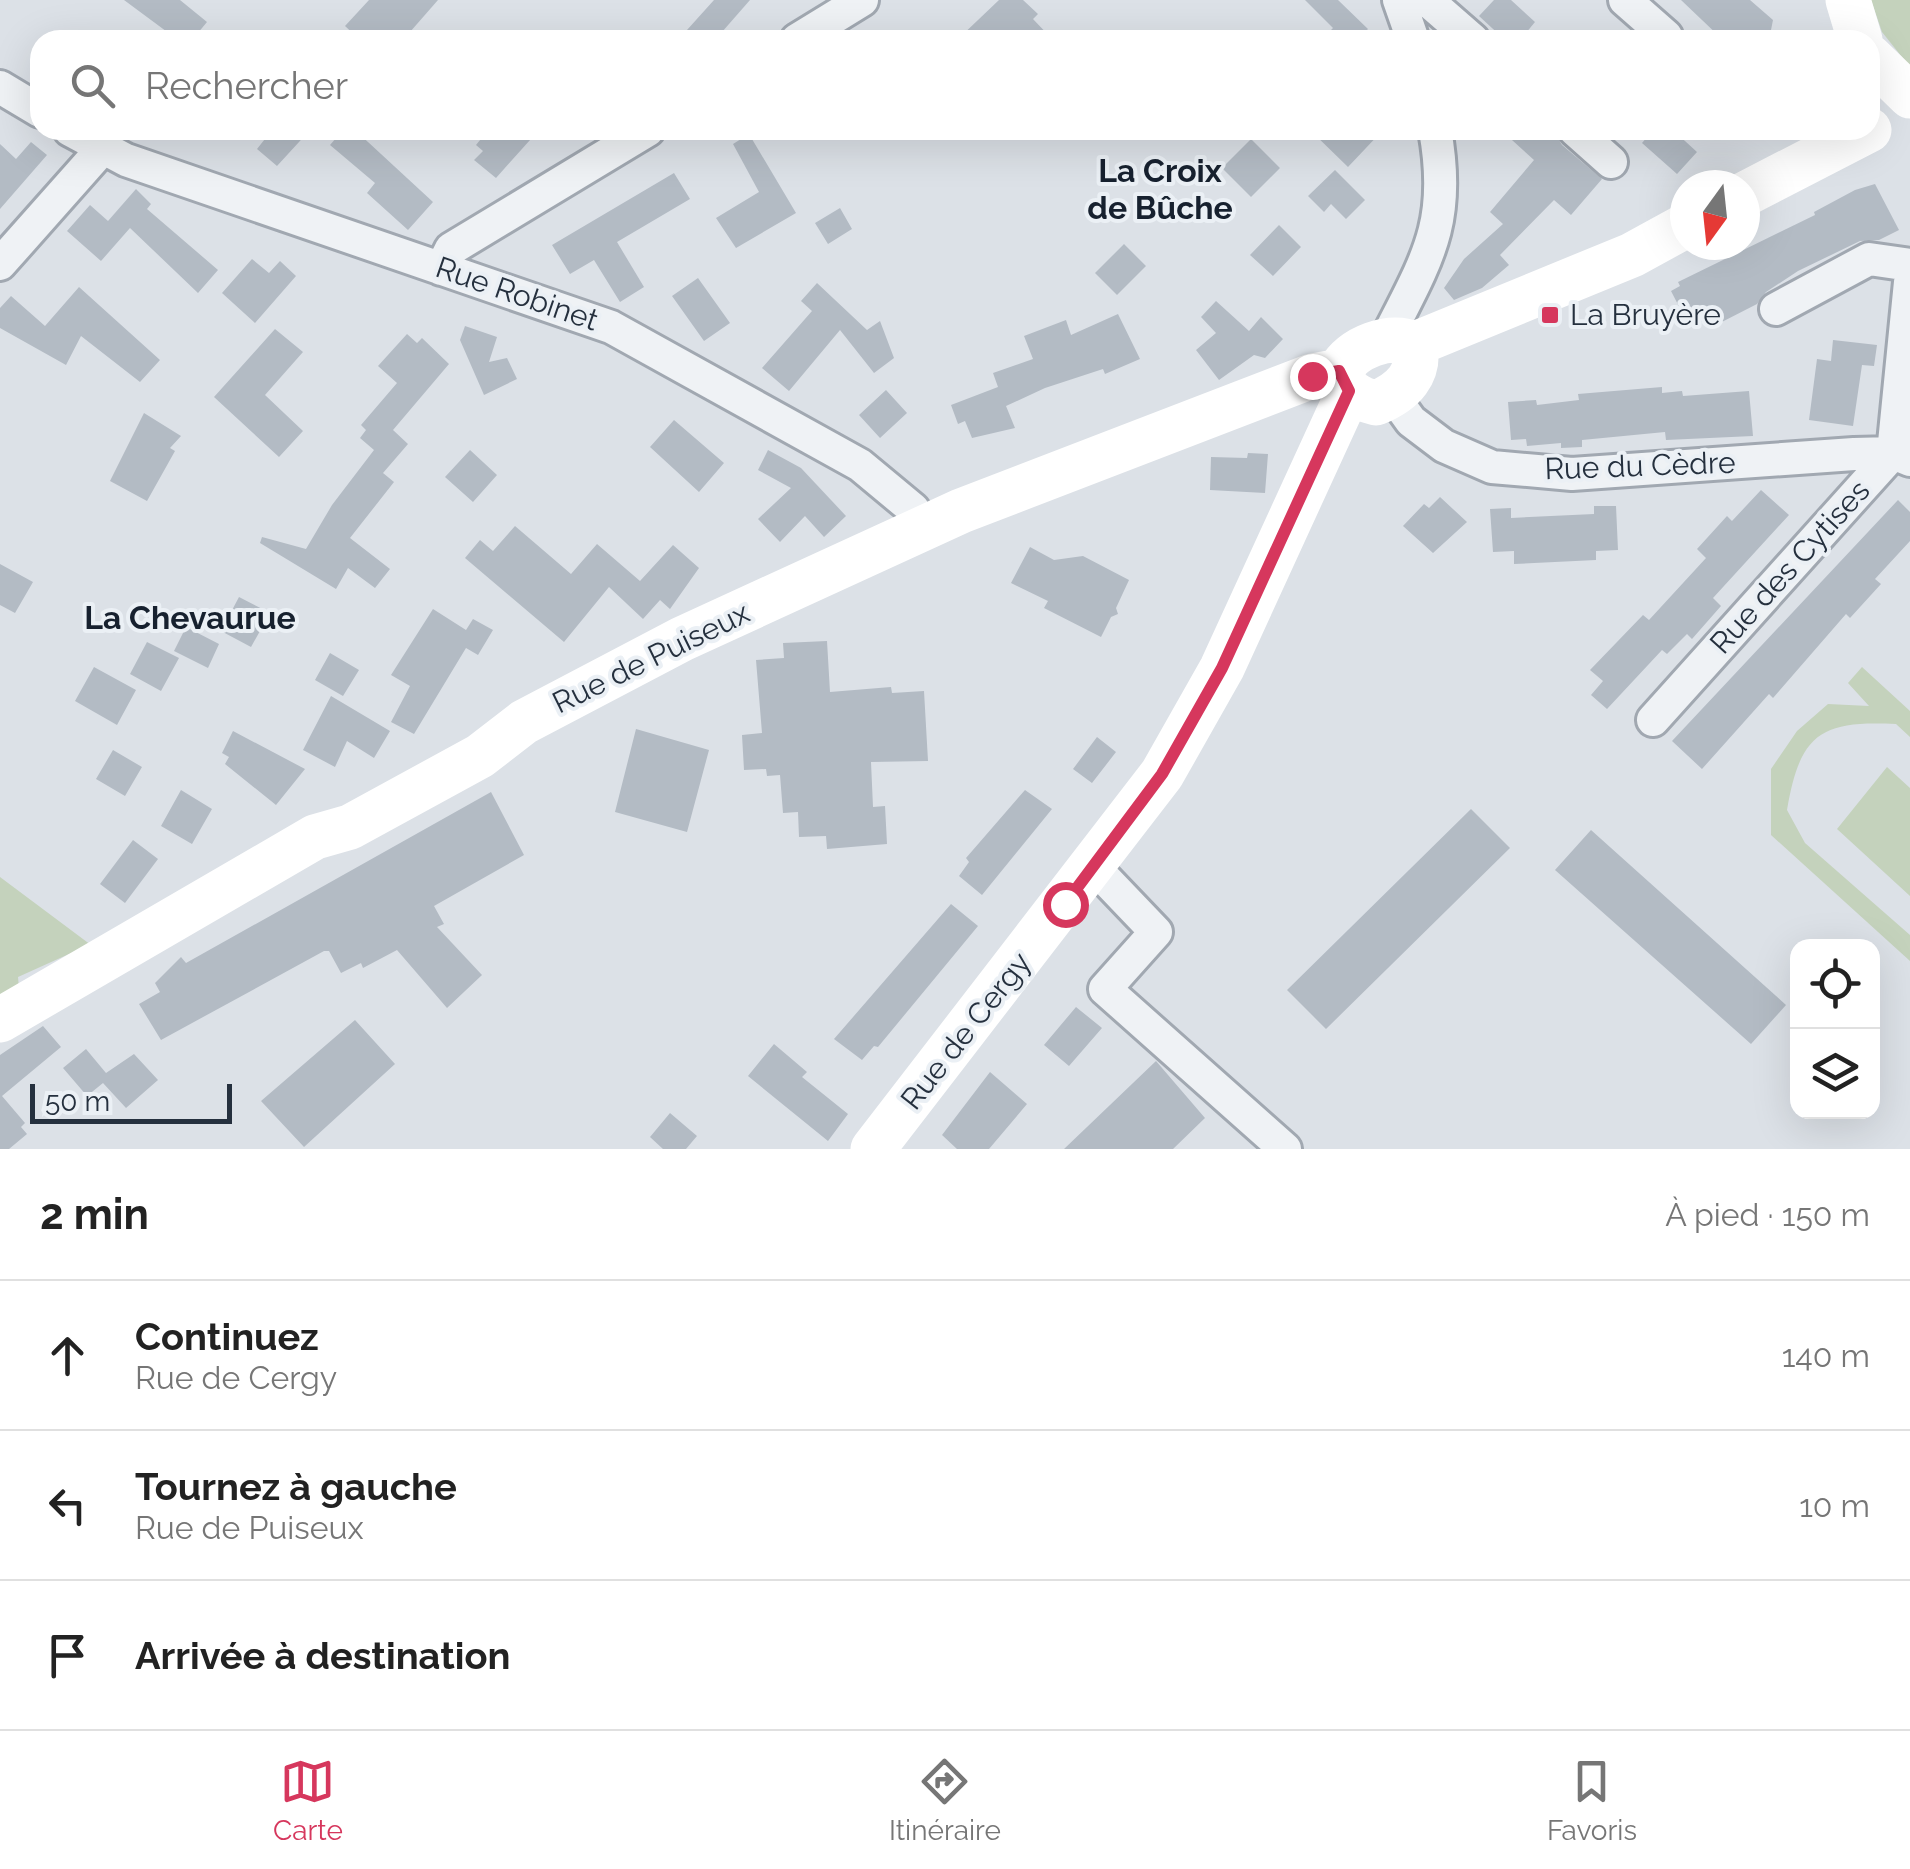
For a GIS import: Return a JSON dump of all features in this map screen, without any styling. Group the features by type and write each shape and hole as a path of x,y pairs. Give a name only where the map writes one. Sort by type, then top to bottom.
{"street":[{"path":"1400,0 1410,30"},
{"path":"1427,0 1461,30"},
{"path":"1625,0 1659,30"},
{"path":"809,30 840,5"},
{"path":"1880,60 1910,96"},
{"path":"0,87 30,106"},
{"path":"1880,126 1910,116"},
{"name":"Rue Robinet","path":"86,140 102,150 611,326 860,465 913,508 924,529"},
{"path":"442,268 451,249 631,140"},
{"path":"1400,342 1442,213 1442,170 1437,140"},
{"path":"1586,140 1611,162"},
{"path":"1760,184 1826,141"},
{"path":"0,264 102,150"},
{"path":"1360,386 1348,356 1400,342 1632,255 1670,234"},
{"path":"1776,309 1869,259 1910,265"},
{"name":"Rue des Cytises","path":"1653,720 1902,457 1910,282"},
{"name":"Rue de Cergy","path":"873,1149 1162,774 1222,668 1360,386 1410,381 1418,356 1400,342"},
{"name":"Rue de Puiseux","path":"0,1020 314,838 350,827 480,756 524,722 682,639 924,529 1140,440 1312,376 1360,386"},
{"name":"Rue du Cèdre","path":"1360,386 1444,446 1492,467 1572,474 1902,457"},
{"path":"1091,864 1156,932 1105,989 1286,1149"}],"green space":[{"path":"1871,0 1910,0 1910,67 1882,32"},
{"path":"1862,667 1910,711 1910,737 1896,724 1870,723 1832,729 1818,737 1799,764 1787,810 1805,843 1910,935 1910,961 1771,835 1771,769 1797,731 1828,704 1869,706 1848,683"},
{"path":"1887,767 1910,788 1910,896 1837,829"},
{"path":"0,877 95,948 69,954 18,977 19,988 0,998"}],"building":[{"path":"124,0 180,0 207,22 200,30 164,30"},
{"path":"369,0 438,0 412,30 349,30 345,26"},
{"path":"714,0 750,0 724,30 687,30"},
{"path":"999,0 1023,0 1038,14 1033,19 1043,30 968,30"},
{"path":"1305,0 1338,0 1368,29 1333,28"},
{"path":"1494,0 1511,0 1535,22 1528,30 1494,30 1479,16"},
{"path":"1681,0 1750,0 1773,20 1771,30 1712,30"},
{"path":"264,140 301,140 277,166 257,149"},
{"path":"334,140 366,140 433,202 408,230 367,193 375,183 330,145"},
{"path":"480,140 530,140 496,178 474,160 483,151 476,145"},
{"path":"753,140 796,213 736,248 716,218 759,192 733,144"},
{"path":"1252,140 1280,168 1251,197 1222,168"},
{"path":"1320,140 1374,140 1348,167"},
{"path":"1512,140 1559,140 1602,179 1571,215 1554,200 1500,255 1509,265 1482,288 1454,300 1444,288 1464,259 1503,224 1490,212 1534,160"},
{"path":"1645,140 1684,140 1697,152 1681,170 1672,170 1642,143"},
{"path":"31,142 47,155 0,209 0,144 16,159"},
{"path":"1335,170 1365,200 1346,219 1331,204 1324,212 1308,196"},
{"path":"674,173 690,199 617,242 644,287 620,302 594,260 570,274 552,245"},
{"path":"1875,184 1899,230 1879,240 1860,241 1798,271 1766,292 1757,304 1714,326 1710,319 1689,326 1671,291 1680,286 1678,282 1723,260 1760,260 1760,242 1855,190"},
{"path":"136,189 151,204 147,209 218,270 198,293 130,228 101,261 67,231 90,205 108,221"},
{"path":"840,208 852,229 828,244 815,223"},
{"path":"1279,225 1301,247 1273,276 1250,255"},
{"path":"1124,244 1146,266 1117,295 1095,273"},
{"path":"252,259 269,273 280,261 296,276 255,323 222,293"},
{"path":"698,278 730,323 704,341 672,296"},
{"path":"817,283 867,330 880,321 894,358 874,373 840,330 789,391 762,368 812,311 801,301"},
{"path":"79,287 160,360 140,382 81,336 66,365 0,328 0,308 11,296 45,326"},
{"path":"1216,301 1249,331 1261,317 1283,339 1265,358 1254,355 1219,380 1196,350 1216,333 1201,317"},
{"path":"1118,314 1140,359 1105,374 1103,369 1045,388 1006,406 1015,428 972,438 965,421 958,424 951,405 998,387 993,373 1033,359 1024,336 1066,320 1071,335"},
{"path":"465,326 497,337 489,362 507,358 517,379 484,395 460,340"},
{"path":"275,329 303,352 265,395 303,431 279,457 214,397"},
{"path":"407,334 417,343 422,338 449,364 393,430 408,444 383,473 394,482 350,538 390,569 375,588 348,568 336,589 260,543 262,537 306,549 332,505 374,450 360,438 366,430 361,425 397,383 378,366"},
{"path":"1833,340 1877,345 1874,366 1862,365 1853,426 1809,420 1817,359 1831,361"},
{"path":"1662,387 1662,393 1682,391 1683,396 1749,391 1753,436 1666,440 1665,432 1582,440 1582,447 1561,448 1561,443 1527,446 1526,439 1511,440 1508,402 1536,400 1537,405 1579,400 1578,394"},
{"path":"886,390 907,413 880,438 859,415"},
{"path":"144,413 181,436 170,448 175,451 147,501 110,481"},
{"path":"674,420 724,463 699,492 650,447"},
{"path":"470,450 497,475 473,502 445,477"},
{"path":"768,450 801,468 846,516 824,537 805,516 780,542 758,519 791,488 758,470"},
{"path":"1248,453 1268,454 1265,493 1210,490 1211,457 1247,458"},
{"path":"1761,490 1789,515 1713,598 1721,606 1692,639 1687,634 1667,654 1662,650 1607,709 1591,695 1603,681 1590,670 1643,615 1649,620 1706,558 1697,549 1727,516 1732,521"},
{"path":"1440,497 1467,522 1433,553 1403,526 1424,504 1429,508"},
{"path":"1898,500 1910,512 1910,541 1875,579 1881,584 1850,618 1846,614 1773,698 1769,694 1702,769 1672,741"},
{"path":"1594,506 1616,506 1618,550 1596,551 1596,560 1514,564 1514,551 1493,552 1490,509 1511,508 1511,518 1594,514"},
{"path":"515,526 571,574 597,544 640,581 673,545 699,568 670,609 660,600 643,619 609,587 564,642 465,558 480,540 493,551"},
{"path":"1030,547 1054,560 1083,556 1129,580 1116,608 1118,614 1111,617 1101,637 1044,608 1048,601 1011,583"},
{"path":"0,564 33,582 15,613 0,605"},
{"path":"239,597 270,613 251,647 221,631"},
{"path":"433,609 466,630 473,619 493,630 478,655 466,648 414,734 391,722 410,686 391,675"},
{"path":"186,627 219,644 208,668 174,651"},
{"path":"827,641 830,692 891,687 892,693 924,691 928,761 871,762 873,807 885,806 887,844 827,849 826,836 799,837 798,812 783,813 780,775 767,776 766,769 744,770 742,735 762,733 756,660 784,658 783,643"},
{"path":"147,642 179,658 161,691 130,674"},
{"path":"330,653 359,670 343,696 315,680"},
{"path":"94,667 136,690 117,725 75,701"},
{"path":"331,696 390,731 374,758 347,741 335,767 303,750"},
{"path":"636,729 709,750 687,832 615,812"},
{"path":"233,731 305,769 276,805 225,764 229,757 222,753"},
{"path":"1097,737 1116,752 1092,783 1073,769"},
{"path":"113,750 142,767 125,796 96,779"},
{"path":"181,790 212,809 192,844 161,826"},
{"path":"1025,790 1052,809 982,895 959,876 969,862 966,858"},
{"path":"491,792 524,855 434,906 444,924 437,927 482,975 447,1008 397,950 363,968 361,963 341,973 329,951 324,951 161,1040 139,1004 160,992 155,983 181,957 186,963"},
{"path":"1471,809 1510,848 1326,1029 1287,990"},
{"path":"1591,830 1786,1005 1751,1044 1555,870"},
{"path":"133,840 158,859 125,903 100,884"},
{"path":"951,904 978,926 878,1047 874,1046 862,1060 834,1039"},
{"path":"1076,1007 1102,1028 1069,1066 1044,1045"},
{"path":"355,1020 395,1064 304,1147 261,1101"},
{"path":"43,1026 61,1047 2,1096 25,1123 21,1127 27,1134 9,1149 0,1149 0,1055"},
{"path":"774,1044 807,1072 802,1077 848,1114 828,1141 748,1076"},
{"path":"86,1049 106,1073 134,1054 158,1080 126,1108 103,1083 87,1096 63,1068"},
{"path":"1156,1061 1205,1118 1173,1149 1064,1149"},
{"path":"990,1072 1027,1104 989,1149 957,1149 942,1135"},
{"path":"670,1113 697,1136 686,1149 663,1149 650,1137"}],"place":[{"name":"La Bruyère","path":"1550,315"}],"district":[{"name":"La Croix de Bûche","path":"1160,190"},
{"name":"La Chevaurue","path":"190,618"}],"route":[{"path":"1065,904 1091,864 1162,774 1222,668 1349,391 1339,371 1312,376"}]}
